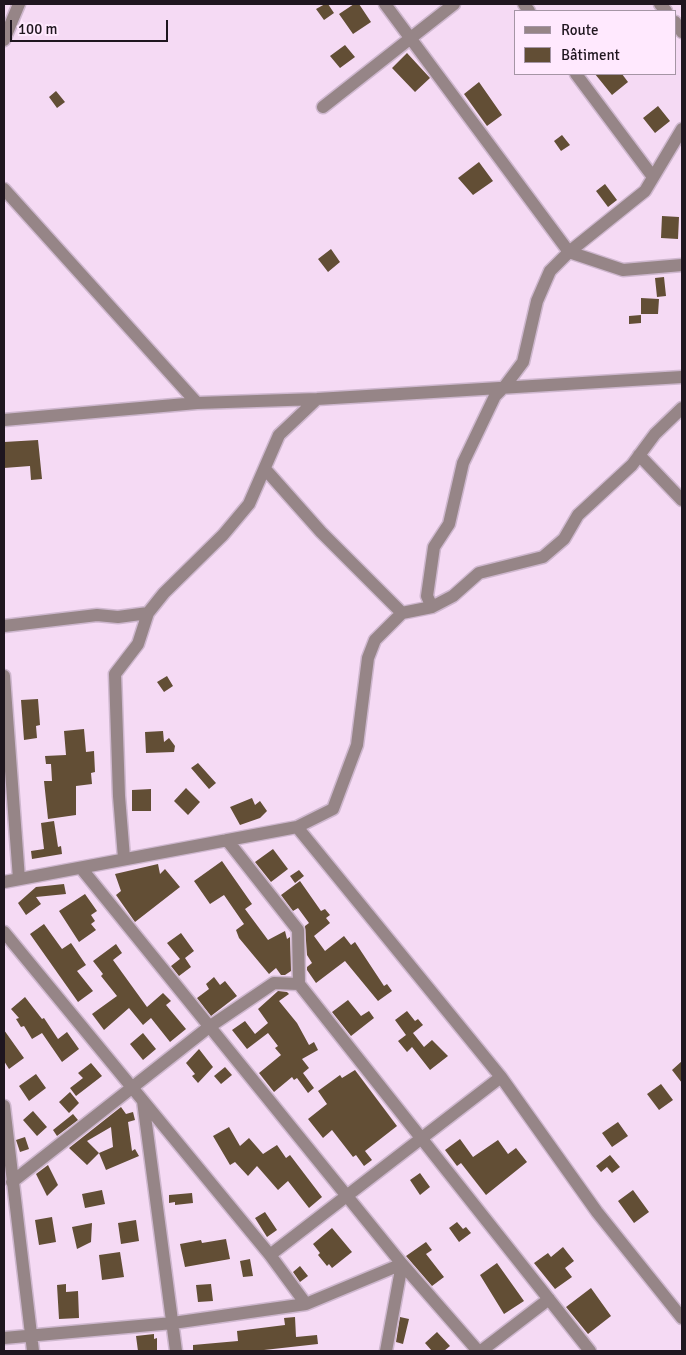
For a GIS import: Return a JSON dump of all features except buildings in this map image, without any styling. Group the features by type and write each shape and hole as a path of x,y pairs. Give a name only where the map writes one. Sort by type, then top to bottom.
{"street":[{"path":"4,40 18,4"},
{"path":"385,4 569,252 623,270 682,265"},
{"path":"323,107 454,4"},
{"path":"577,75 654,177"},
{"path":"432,606 427,596 434,547 449,524 462,463 495,396 523,362 537,301 550,271 569,252 645,191 682,129"},
{"path":"4,190 197,404"},
{"path":"4,420 197,404 317,399 505,386 682,377"},
{"path":"124,858 119,796 115,674 138,644 148,613 164,593 223,535 249,504 279,435 317,399"},
{"path":"4,882 297,827 332,809 357,745 368,658 375,640 402,613 432,606 453,596 479,573 543,556 564,539 578,515 632,465 655,434 682,408"},
{"path":"639,455 682,500"},
{"path":"265,469 321,532 402,613"},
{"path":"4,626 96,615 118,617 148,613"},
{"path":"4,676 20,880"},
{"path":"297,827 501,1077 597,1212 682,1318"},
{"path":"227,840 298,930 299,984 589,1351"},
{"path":"81,868 346,1196 478,1351"},
{"path":"4,932 270,1255 306,1304"},
{"path":"12,1182 209,1027 274,983 299,984"},
{"path":"270,1255 420,1137 501,1077"},
{"path":"143,1101 176,1351"},
{"path":"4,1106 33,1351"},
{"path":"4,1338 173,1323 306,1304 402,1264"},
{"path":"386,1351 402,1264"},
{"path":"482,1351 549,1300"}]}
